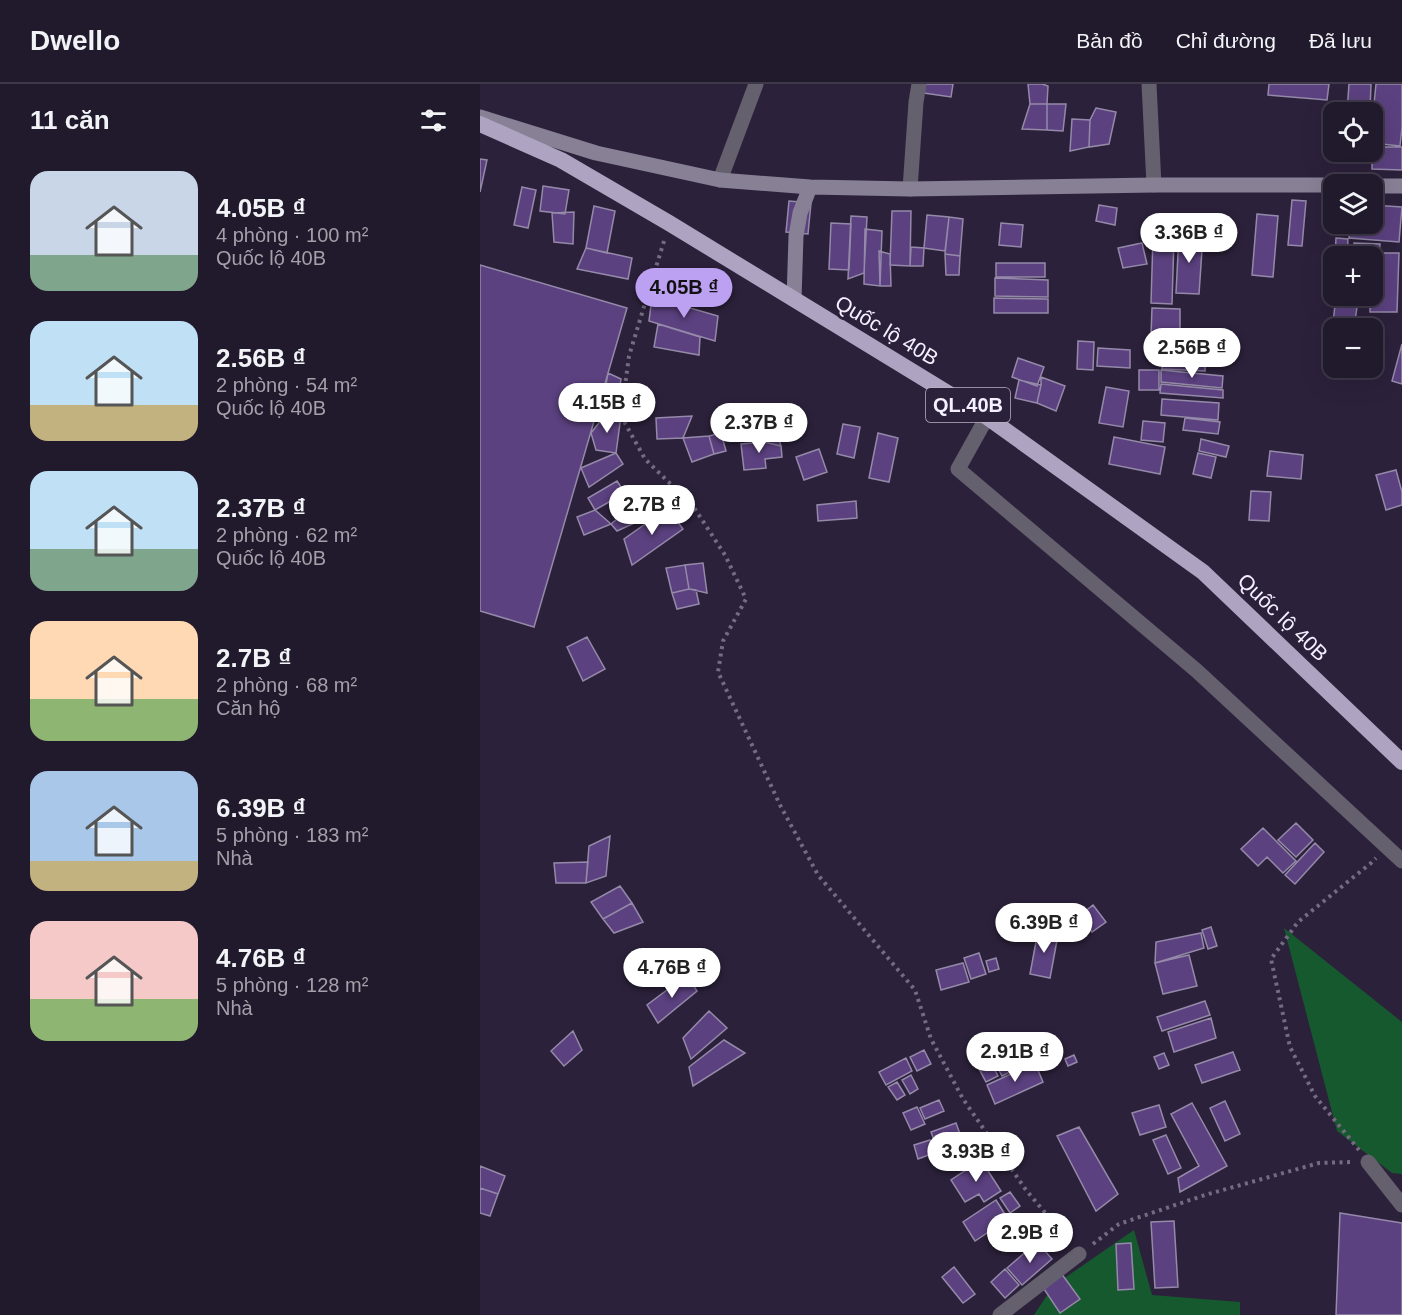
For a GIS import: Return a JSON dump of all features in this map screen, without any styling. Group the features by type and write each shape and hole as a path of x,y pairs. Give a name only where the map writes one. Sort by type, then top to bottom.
{"highway":[{"name":"Quốc lộ 40B","path":"480,124 561,160 669,223 987,417 1203,572 1402,762"}],"main road":[{"path":"480,117 596,153 720,180 810,187 910,189 1154,185 1323,186"},
{"path":"1383,186 1402,186"},
{"path":"794,299 796,236 800,213 810,187"}],"street":[{"path":"720,180 756,84"},
{"path":"910,189 919,84"},
{"path":"1149,84 1154,185"},
{"path":"987,417 958,469 1197,671 1402,861"},
{"path":"1368,1162 1402,1205"},
{"path":"1000,1315 1079,1254"}],"path":[{"path":"669,223 629,356 621,416 645,459 693,506 724,555 746,599 723,641 718,672 780,805 818,875 915,990 931,1039 963,1099 1026,1190 1079,1254 1119,1224 1204,1195 1319,1163 1368,1162"},
{"path":"1368,1162 1315,1096 1290,1047 1271,959 1298,922 1371,863 1386,845"}],"green space":[{"path":"1284,928 1402,1022 1402,1174 1392,1173 1337,1131"},
{"path":"1134,1230 1152,1295 1240,1302 1240,1315 1034,1315 1053,1286"}],"building":[{"path":"918,84 953,84 951,97 917,92"},
{"path":"1028,84 1048,86 1047,104 1030,104"},
{"path":"1269,84 1329,84 1327,100 1268,95"},
{"path":"1349,84 1371,84 1370,102 1348,102"},
{"path":"1376,84 1402,84 1400,146 1383,144 1383,102 1374,102"},
{"path":"1030,104 1047,104 1047,130 1022,129"},
{"path":"1047,104 1066,104 1063,131 1047,130"},
{"path":"1096,108 1116,112 1109,144 1089,147 1090,120"},
{"path":"1072,119 1090,120 1089,147 1070,151"},
{"path":"1383,147 1402,147 1402,170 1372,169 1372,162 1383,162"},
{"path":"480,159 487,160 480,192"},
{"path":"543,186 569,190 565,214 540,211"},
{"path":"522,187 536,190 528,228 514,225"},
{"path":"1292,200 1306,201 1302,246 1288,245"},
{"path":"789,201 811,203 808,234 786,232"},
{"path":"1099,205 1117,208 1115,225 1096,221"},
{"path":"594,206 615,211 607,253 586,248"},
{"path":"1383,206 1402,207 1399,242 1349,238 1349,234 1383,234"},
{"path":"892,211 911,211 910,266 890,265"},
{"path":"574,212 573,244 554,242 552,213"},
{"path":"1257,214 1278,216 1273,277 1252,275"},
{"path":"927,215 949,217 945,251 924,248"},
{"path":"851,216 867,217 864,273 848,279"},
{"path":"949,217 963,219 960,256 945,254"},
{"path":"831,223 851,224 849,270 829,269"},
{"path":"1001,223 1023,225 1021,247 999,245"},
{"path":"865,229 882,231 880,286 864,284"},
{"path":"1179,234 1203,235 1199,294 1176,293"},
{"path":"1153,237 1174,238 1172,304 1151,303"},
{"path":"1336,238 1348,239 1348,246 1336,246"},
{"path":"1142,243 1147,264 1123,268 1118,248"},
{"path":"1354,243 1380,244 1380,246 1354,246"},
{"path":"911,247 924,248 923,266 910,266"},
{"path":"586,248 632,258 628,279 577,269"},
{"path":"879,251 890,254 891,286 880,286"},
{"path":"1383,253 1399,253 1397,312 1370,312 1370,306 1383,306"},
{"path":"945,254 960,256 959,275 946,275"},
{"path":"996,263 1045,263 1045,277 996,277"},
{"path":"480,265 627,308 534,627 480,611"},
{"path":"995,278 1048,280 1048,297 995,296"},
{"path":"652,297 718,316 715,341 649,321"},
{"path":"994,298 1048,299 1048,313 994,313"},
{"path":"1335,306 1357,307 1355,318 1334,318"},
{"path":"1152,308 1180,309 1180,336 1151,335"},
{"path":"658,324 700,337 699,355 654,347"},
{"path":"1078,341 1094,342 1093,370 1077,369"},
{"path":"1402,344 1402,384 1392,381"},
{"path":"1098,348 1130,350 1130,368 1097,366"},
{"path":"1163,351 1206,353 1205,371 1162,369"},
{"path":"1018,358 1044,367 1037,386 1012,377"},
{"path":"1139,370 1159,370 1159,390 1139,390"},
{"path":"1161,370 1223,376 1222,388 1161,382"},
{"path":"608,373 621,379 617,404 603,402"},
{"path":"1041,377 1065,386 1056,411 1037,403"},
{"path":"1019,380 1041,385 1037,403 1015,398"},
{"path":"1161,384 1223,390 1223,398 1160,393"},
{"path":"1106,387 1129,391 1123,427 1099,423"},
{"path":"1162,399 1219,403 1218,420 1161,415"},
{"path":"606,414 621,416 616,453 596,450 591,433"},
{"path":"763,414 794,422 792,434 776,430 781,446 764,442"},
{"path":"692,416 683,438 657,439 656,418"},
{"path":"1185,418 1220,422 1218,434 1183,430"},
{"path":"1143,421 1165,423 1163,442 1141,440"},
{"path":"843,424 860,427 854,458 837,454"},
{"path":"721,433 726,451 714,454 709,436"},
{"path":"878,433 898,438 889,482 869,478"},
{"path":"709,436 714,454 692,462 683,438"},
{"path":"1114,437 1165,447 1160,474 1109,464"},
{"path":"1201,439 1229,446 1226,457 1199,451"},
{"path":"764,442 781,446 782,457 765,459 766,468 744,470 741,444"},
{"path":"819,449 827,472 804,480 796,457"},
{"path":"1270,451 1303,455 1301,479 1267,476"},
{"path":"616,453 623,464 589,487 581,468"},
{"path":"1198,453 1216,457 1211,478 1193,474"},
{"path":"1396,470 1402,492 1402,505 1386,510 1376,475"},
{"path":"617,481 625,493 595,510 588,498"},
{"path":"1251,491 1271,492 1269,521 1249,520"},
{"path":"856,501 857,518 818,521 817,505"},
{"path":"668,508 683,529 632,565 624,539"},
{"path":"629,509 639,521 617,531 611,524"},
{"path":"595,510 611,524 584,535 577,517"},
{"path":"703,563 707,593 689,589 685,565"},
{"path":"685,565 689,589 672,593 666,568"},
{"path":"689,589 696,590 699,604 677,609 672,593"},
{"path":"587,637 605,669 583,681 567,647"},
{"path":"1296,823 1313,840 1296,857 1278,840"},
{"path":"1263,828 1296,861 1283,873 1267,857 1258,866 1241,849"},
{"path":"610,836 606,876 586,883 589,846"},
{"path":"1315,843 1324,852 1295,884 1285,875"},
{"path":"588,862 586,883 556,883 554,863"},
{"path":"620,886 632,903 603,919 591,902"},
{"path":"632,903 643,922 614,933 603,919"},
{"path":"1093,905 1106,922 1092,932 1079,916"},
{"path":"1211,927 1217,946 1208,949 1202,930"},
{"path":"1038,931 1058,935 1050,978 1030,974"},
{"path":"1201,933 1204,948 1155,963 1156,942"},
{"path":"979,953 986,974 971,979 964,958"},
{"path":"1189,955 1197,986 1163,994 1155,963"},
{"path":"996,958 999,969 989,972 986,961"},
{"path":"963,963 969,982 941,990 936,970"},
{"path":"687,975 697,991 658,1023 647,1005"},
{"path":"1205,1001 1210,1015 1162,1031 1157,1017"},
{"path":"709,1011 727,1028 691,1059 683,1038"},
{"path":"1211,1018 1216,1038 1174,1052 1168,1032"},
{"path":"573,1031 582,1050 564,1066 551,1051"},
{"path":"724,1040 745,1053 693,1086 689,1067"},
{"path":"1021,1040 1031,1061 1002,1076 991,1055"},
{"path":"924,1050 931,1064 917,1071 910,1057"},
{"path":"1233,1052 1240,1070 1202,1083 1195,1065"},
{"path":"1164,1053 1169,1065 1159,1069 1154,1057"},
{"path":"1074,1055 1077,1062 1068,1066 1065,1059"},
{"path":"988,1057 998,1076 986,1082 976,1063"},
{"path":"906,1058 912,1071 886,1085 879,1072"},
{"path":"1035,1063 1043,1082 995,1104 987,1085"},
{"path":"911,1075 918,1089 910,1094 902,1080"},
{"path":"897,1082 905,1095 897,1100 888,1087"},
{"path":"939,1100 944,1111 925,1119 920,1108"},
{"path":"1225,1101 1240,1134 1225,1141 1210,1108"},
{"path":"1192,1103 1227,1166 1180,1192 1178,1178 1199,1166 1171,1114"},
{"path":"1159,1105 1166,1127 1140,1135 1132,1113"},
{"path":"917,1107 925,1124 911,1130 903,1113"},
{"path":"956,1123 964,1145 939,1154 931,1132"},
{"path":"1079,1127 1118,1194 1096,1211 1057,1136"},
{"path":"1166,1135 1181,1168 1168,1174 1153,1140"},
{"path":"930,1140 934,1153 918,1159 914,1145"},
{"path":"981,1160 1001,1191 984,1202 979,1194 965,1202 951,1180"},
{"path":"480,1166 505,1176 498,1194 480,1188"},
{"path":"480,1188 498,1194 490,1216 480,1213"},
{"path":"1010,1192 1020,1206 1010,1213 1000,1198"},
{"path":"996,1200 1008,1219 975,1241 963,1222"},
{"path":"1340,1213 1402,1223 1402,1315 1336,1315"},
{"path":"1174,1221 1178,1287 1155,1288 1151,1222"},
{"path":"1037,1242 1052,1259 1022,1285 1007,1268"},
{"path":"1131,1243 1134,1289 1118,1290 1116,1244"},
{"path":"954,1267 975,1294 963,1303 942,1277"},
{"path":"1005,1269 1019,1285 1005,1298 991,1282"},
{"path":"1061,1273 1080,1299 1060,1313 1042,1286"}]}
